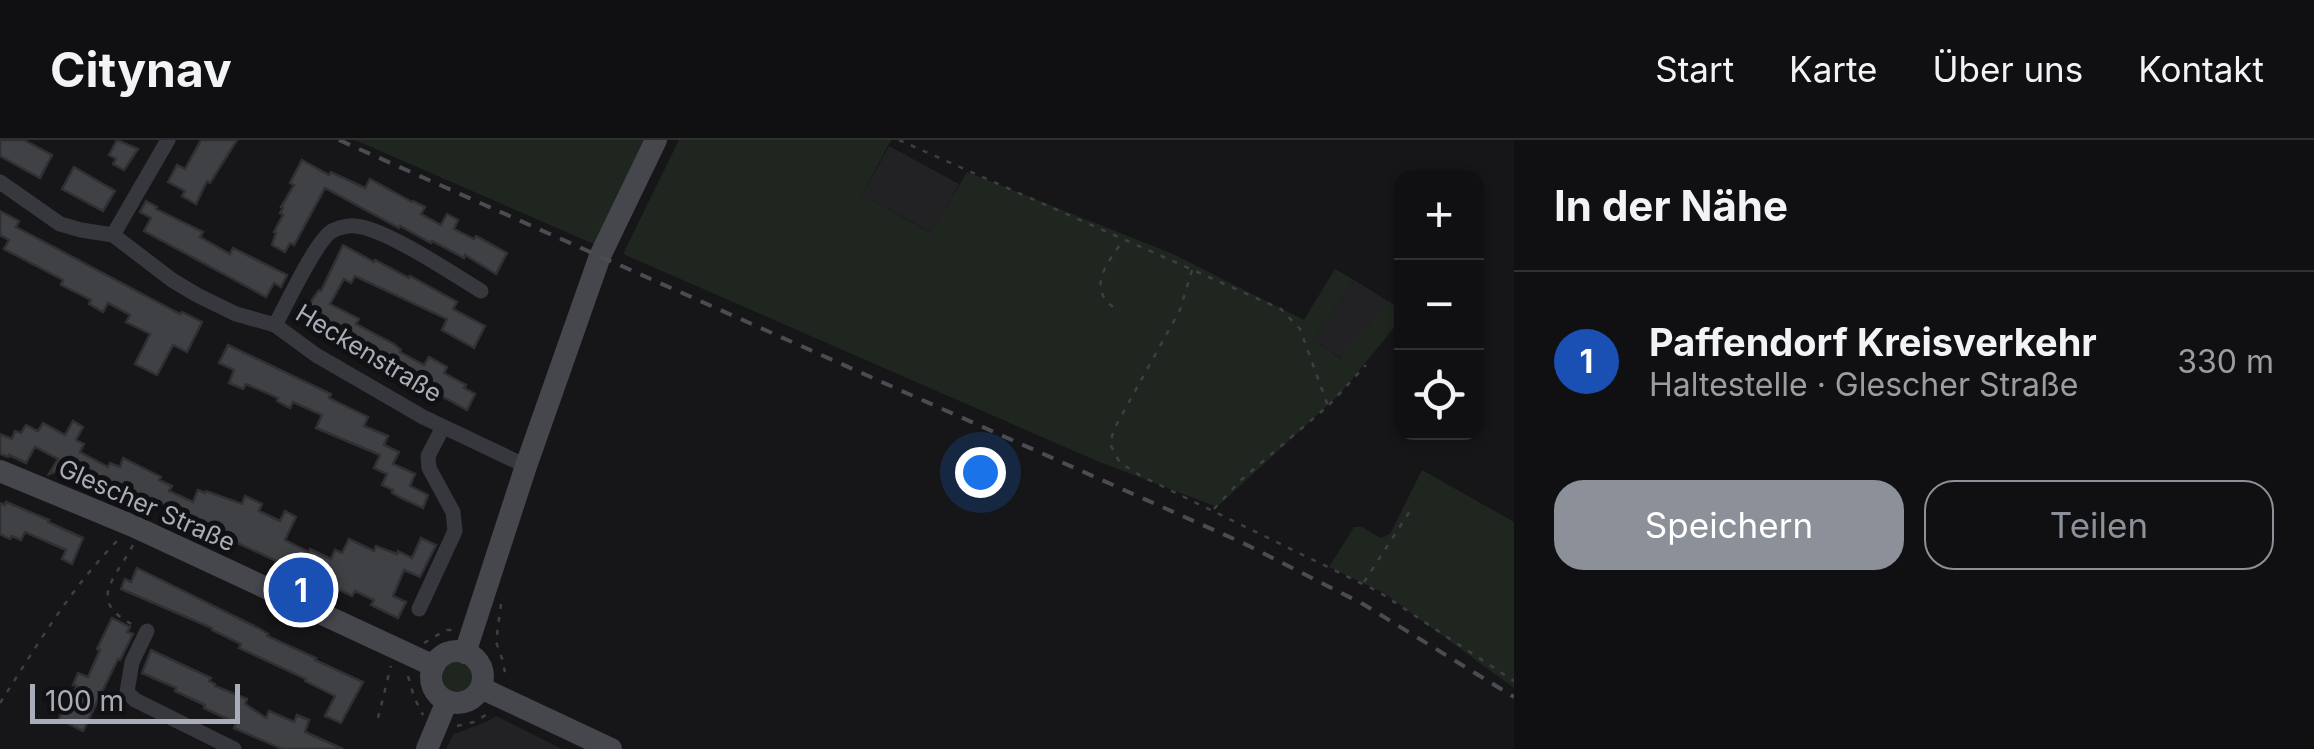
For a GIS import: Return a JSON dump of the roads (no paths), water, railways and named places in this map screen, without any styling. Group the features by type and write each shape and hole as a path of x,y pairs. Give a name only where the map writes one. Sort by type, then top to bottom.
{"main road":[{"path":"466,653 600,256 656,140"},
{"name":"Glescher Straße","path":"0,471 136,528 434,666"},
{"path":"491,693 478,660 466,653 446,654 434,666 434,691 447,701 456,704 491,693 611,749"},
{"path":"427,749 447,701"}],"street":[{"path":"113,236 168,140"},
{"name":"Heckenstraße","path":"0,182 60,224 113,236 197,295 236,314 275,325 316,355 443,427 526,466"},
{"path":"275,325 319,246 331,231 352,225 386,237 480,291"},
{"name":"Heckenstraße","path":"419,608 456,531 454,512 428,468 428,456 443,427"},
{"path":"147,631 132,662 127,692 135,700 234,749"}],"railway":[{"path":"339,140 1243,543 1363,604 1514,697"}],"place":[{"name":"Paffendorf Kreisverkehr","path":"301,590"}]}
